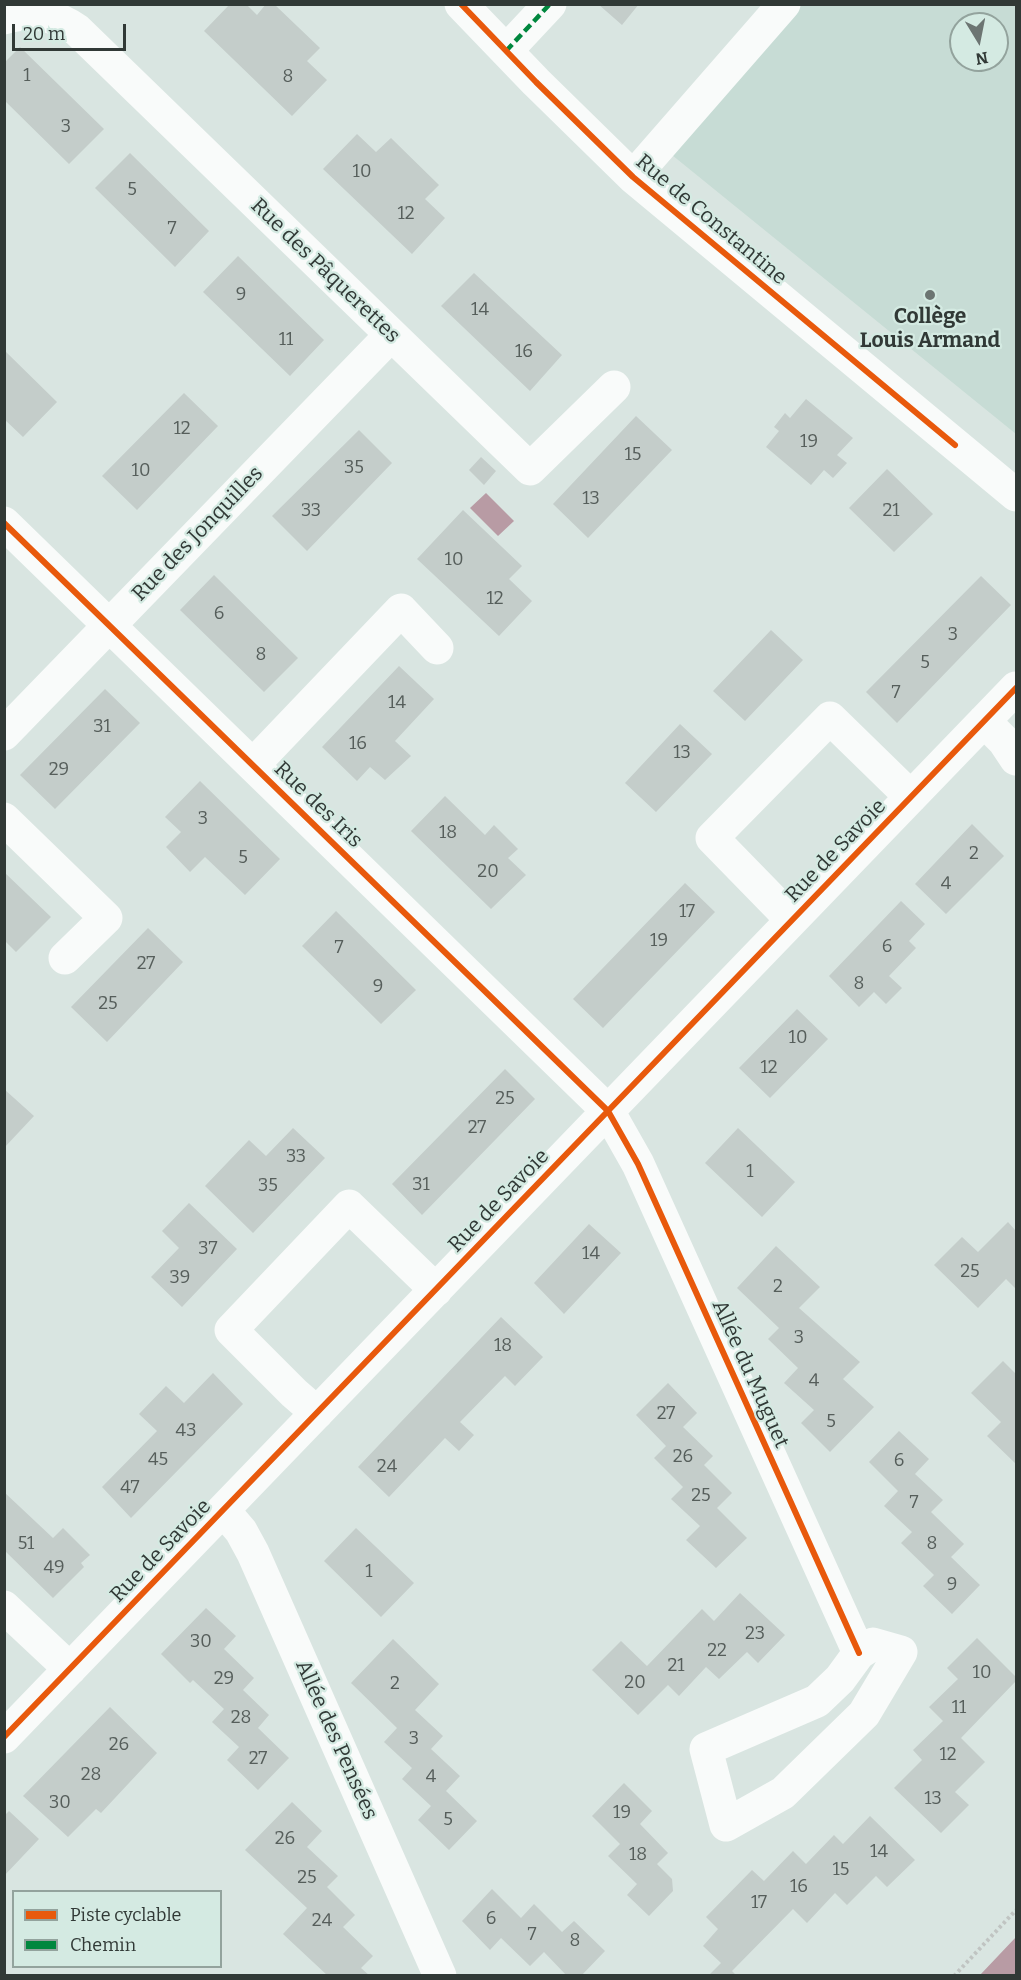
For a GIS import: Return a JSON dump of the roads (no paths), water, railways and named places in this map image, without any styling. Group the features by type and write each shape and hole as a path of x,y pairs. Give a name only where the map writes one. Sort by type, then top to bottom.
{"street":[{"name":"Rue de Constantine","path":"460,4 633,177 1017,495"},
{"path":"506,51 550,4"},
{"name":"Rue de Constantine","path":"633,177 784,4"},
{"name":"Rue des Pâquerettes","path":"15,16 51,16 77,30 530,469 614,387"},
{"name":"Rue des Jonquilles","path":"4,734 391,334"},
{"name":"Rue des Iris","path":"4,523 608,1111"},
{"name":"Rue des Iris","path":"253,765 401,610 437,648"},
{"name":"Rue de Savoie","path":"4,1737 1017,688"},
{"path":"792,920 712,838 830,718 911,796"},
{"path":"984,721 1004,741 1017,759"},
{"path":"4,819 105,918 65,958"},
{"name":"Allée du Muguet","path":"608,1111 638,1164 859,1653"},
{"path":"317,1413 231,1330 341,1214 349,1206 436,1290"},
{"name":"Allée des Pensées","path":"224,1510 241,1531 253,1553 440,1976"},
{"path":"4,1607 70,1669"},
{"path":"873,1644 901,1652 864,1714 783,1793 726,1825 706,1749 817,1701 840,1679 859,1653 873,1644"}],"place":[{"name":"Collège Louis Armand","path":"930,295"}]}
